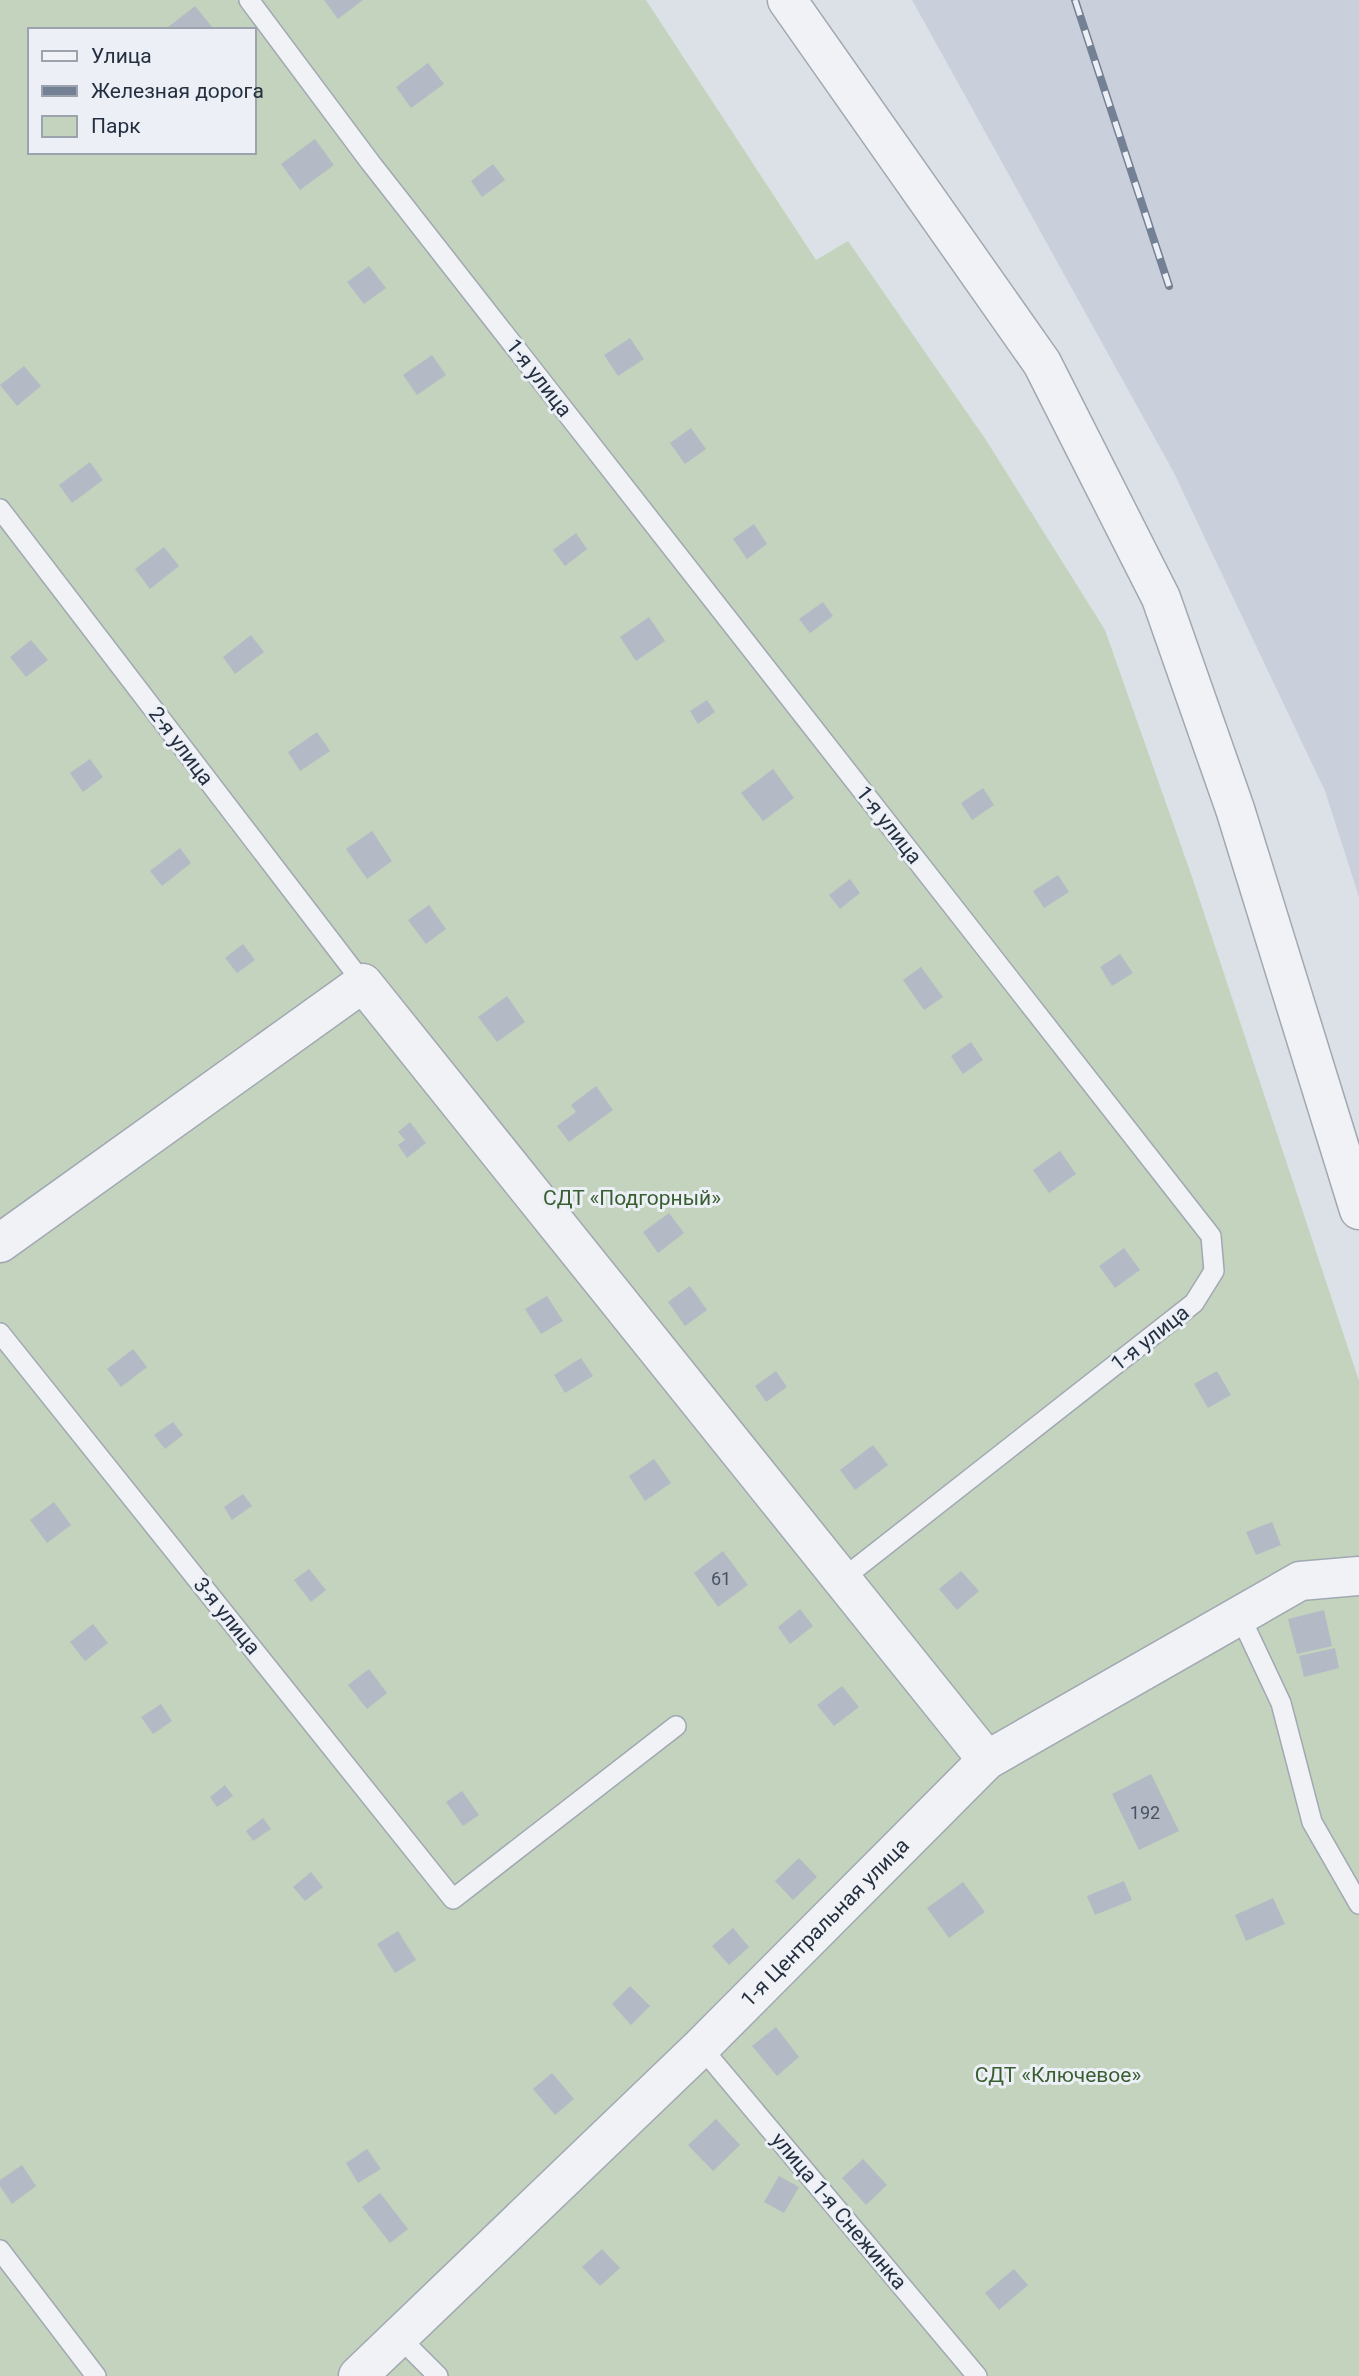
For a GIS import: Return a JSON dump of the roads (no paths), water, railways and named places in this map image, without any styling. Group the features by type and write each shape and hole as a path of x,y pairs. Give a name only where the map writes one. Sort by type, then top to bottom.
{"street":[{"path":"787,0 1042,363 1161,598 1235,809 1359,1210"},
{"path":"0,1243 363,983 987,1760"},
{"name":"1-я Центральная улица","path":"358,2376 701,2047 987,1760 1300,1581 1359,1576"}],"lane":[{"name":"1-я улица","path":"249,0 379,173 1211,1236 1214,1270 1195,1303 841,1580"},
{"name":"2-я улица","path":"0,509 363,983"},
{"name":"3-я улица","path":"0,1333 453,1899 676,1726"},
{"path":"1240,1616 1281,1703 1311,1822 1359,1904"},
{"name":"улица 1-я Снежинка","path":"701,2047 977,2376"},
{"path":"0,2250 96,2376"},
{"path":"399,2336 438,2376"}],"railway":[{"path":"1075,0 1169,286"}],"park label":[{"name":"СДТ «Подгорный»","path":"632,1198"},
{"name":"СДТ «Ключевое»","path":"1058,2075"}]}
